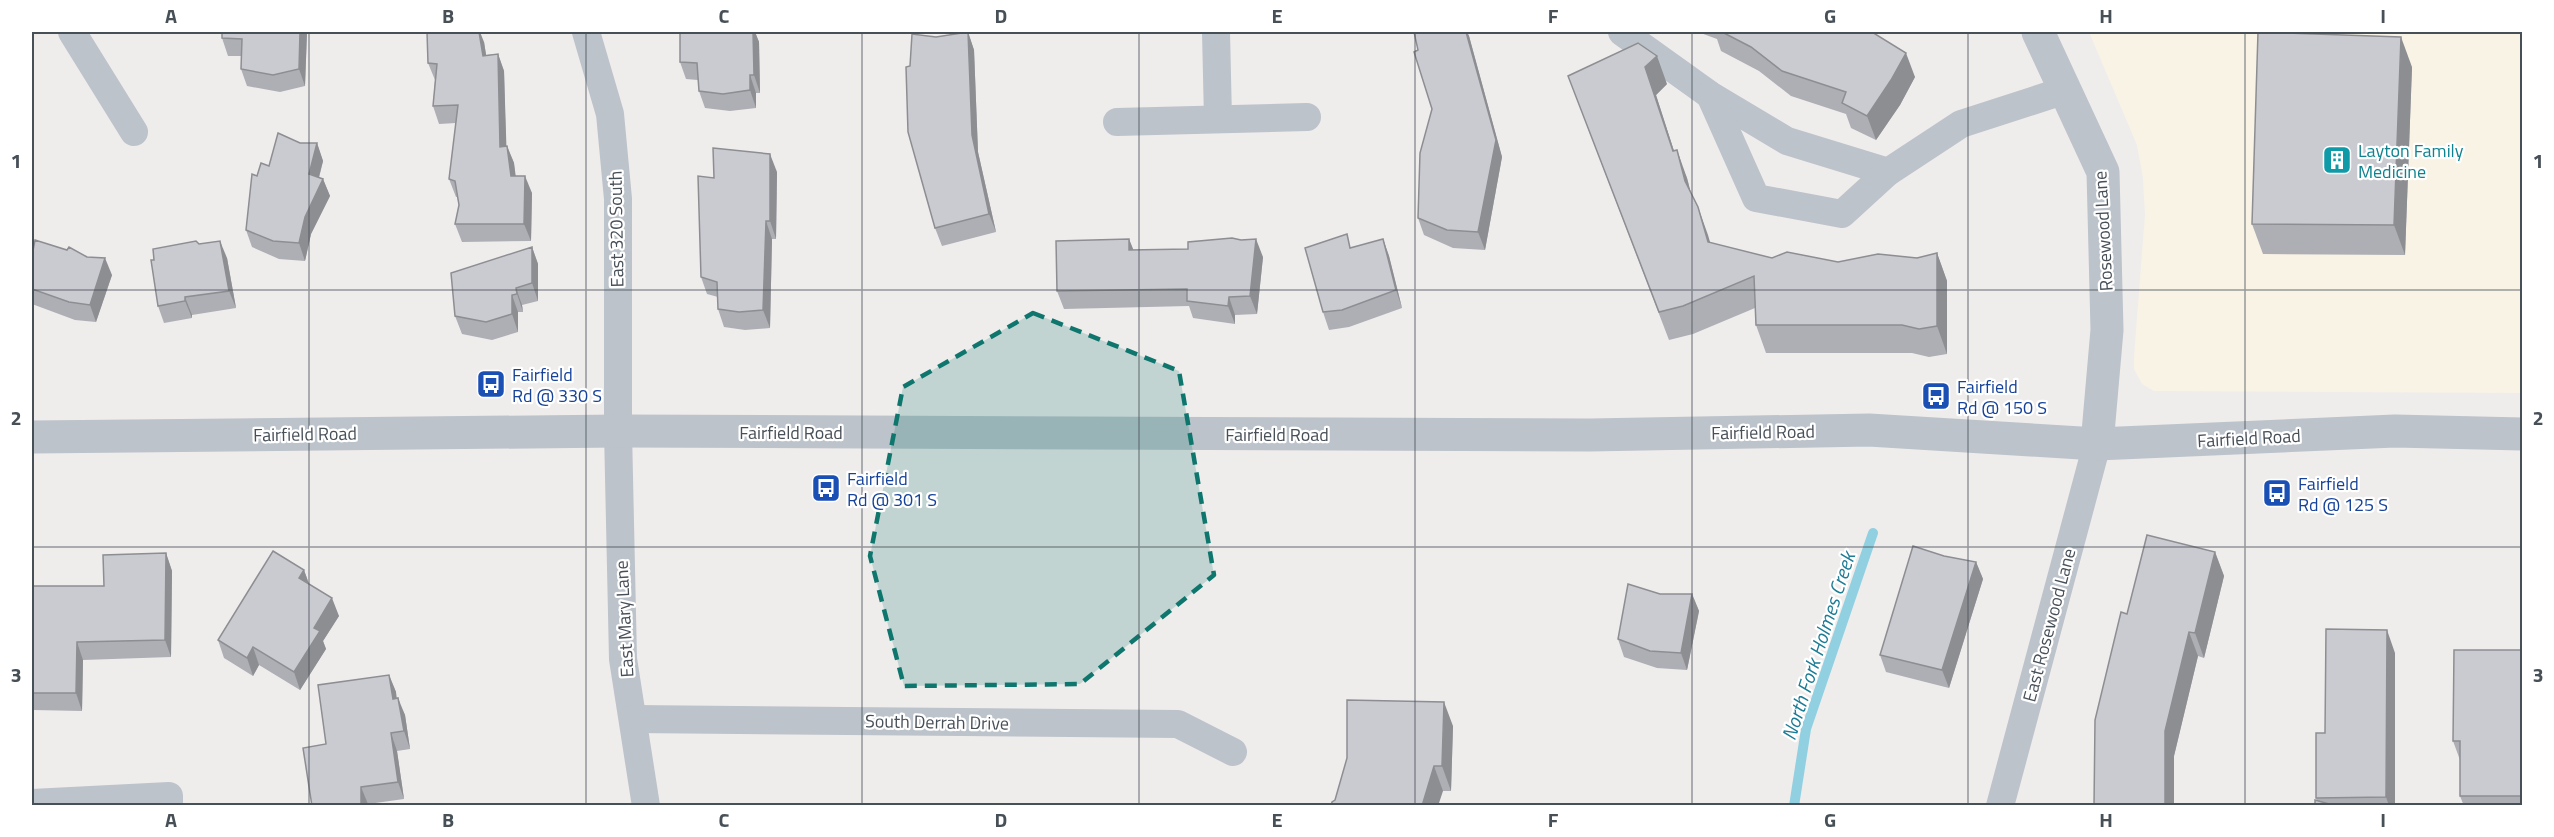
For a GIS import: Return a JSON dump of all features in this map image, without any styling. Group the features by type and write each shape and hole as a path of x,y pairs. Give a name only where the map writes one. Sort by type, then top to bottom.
{"street":[{"path":"72,32 134,132"},
{"name":"East 320 South","path":"586,32 610,114 618,199 618,431"},
{"path":"1216,32 1218,119"},
{"path":"1622,32 1710,94 1786,141 1888,172"},
{"name":"Rosewood Lane","path":"2038,32 2103,172 2107,330 2097,444"},
{"path":"1710,94 1756,198 1842,214 1888,172 1960,124 2066,90"},
{"path":"1117,122 1308,117"},
{"name":"Fairfield Road","path":"32,437 618,431 1590,435 1869,430 2097,444 2396,431 2523,434"},
{"name":"East Mary Lane","path":"618,431 623,659 646,806"},
{"name":"East Rosewood Lane","path":"2000,806 2097,444"},
{"name":"South Derrah Drive","path":"633,719 1178,724 1233,752"},
{"path":"32,803 169,801"}],"highlighted area":[{"path":"1033,313 1179,371 1214,575 1080,684 904,686 870,556 903,387"}],"shaded area":[{"path":"2089,32 2522,32 2522,393 2154,391 2142,384 2134,369 2134,357 2145,215 2143,178 2137,145"}],"building":[{"path":"222,32 300,32 299,69 273,75 241,69 242,39 222,38"},
{"path":"427,32 479,32 483,56 498,54 500,147 507,146 511,176 525,176 524,224 455,224 459,205 455,181 449,179 458,105 433,106 437,64 428,63"},
{"path":"680,32 753,32 754,75 750,75 750,90 723,94 699,91 697,63 680,62"},
{"path":"968,32 972,135 989,214 935,228 908,132 906,67 910,66 912,34 936,37"},
{"path":"1414,32 1466,32 1496,140 1478,232 1447,230 1418,218 1420,153 1432,109 1414,52 1418,50"},
{"path":"1722,32 1872,32 1906,53 1867,116 1842,103 1846,92 1782,71 1751,47"},
{"name":"Layton Family Medicine","path":"2258,32 2401,37 2394,225 2252,224"},
{"path":"1638,43 1657,56 1645,67 1673,151 1677,150 1685,181 1698,207 1708,242 1772,258 1787,252 1838,262 1878,254 1917,258 1937,253 1937,326 1919,329 1902,325 1756,325 1754,276 1683,306 1659,312 1568,76"},
{"path":"278,133 300,143 317,143 309,174 323,179 305,217 299,243 273,241 246,230 252,174 257,176 261,163 269,166"},
{"path":"713,148 770,154 770,221 766,221 763,310 739,312 718,309 717,282 701,277 698,176 714,178"},
{"path":"1347,234 1350,248 1383,239 1396,290 1342,310 1323,312 1305,248"},
{"path":"1232,238 1256,239 1250,296 1229,297 1228,306 1187,301 1187,289 1057,291 1056,241 1129,239 1129,250 1188,249 1188,242"},
{"path":"35,240 67,250 69,247 87,257 105,258 90,305 69,302 32,289 32,256"},
{"path":"196,241 199,244 220,241 229,291 185,297 185,301 158,306 151,260 154,260 153,249"},
{"path":"532,247 532,283 516,288 517,294 512,295 512,314 486,322 455,316 451,273"},
{"path":"2147,535 2215,552 2195,633 2189,632 2165,731 2165,806 2094,806 2095,720 2121,612 2127,614"},
{"path":"1913,546 1944,556 1976,562 1942,670 1880,655"},
{"path":"273,551 304,570 299,578 332,598 314,628 320,631 294,672 253,647 247,658 218,640"},
{"path":"166,553 165,640 77,642 76,693 32,693 32,586 104,586 103,555"},
{"path":"1628,584 1660,594 1692,594 1681,653 1650,651 1618,639"},
{"path":"2326,629 2387,630 2386,797 2316,798 2316,733 2325,733"},
{"path":"2454,650 2523,650 2523,796 2460,796 2460,741 2453,741"},
{"path":"389,675 393,699 398,698 404,731 391,733 398,782 361,787 361,806 312,806 303,748 326,744 318,685"},
{"path":"1347,700 1444,702 1442,766 1434,766 1422,806 1331,806 1335,800 1347,758"},
{"path":"2315,800 2336,806 2315,806"}],"waterway":[{"name":"North Fork Holmes Creek","path":"1794,806 1806,729 1873,533"}],"place":[{"name":"Layton Family Medicine","path":"2337,160"},
{"name":"Fairfield Rd @ 330 S","path":"491,384"},
{"name":"Fairfield Rd @ 150 S","path":"1936,396"},
{"name":"Fairfield Rd @ 301 S","path":"826,488"},
{"name":"Fairfield Rd @ 125 S","path":"2277,493"}]}
